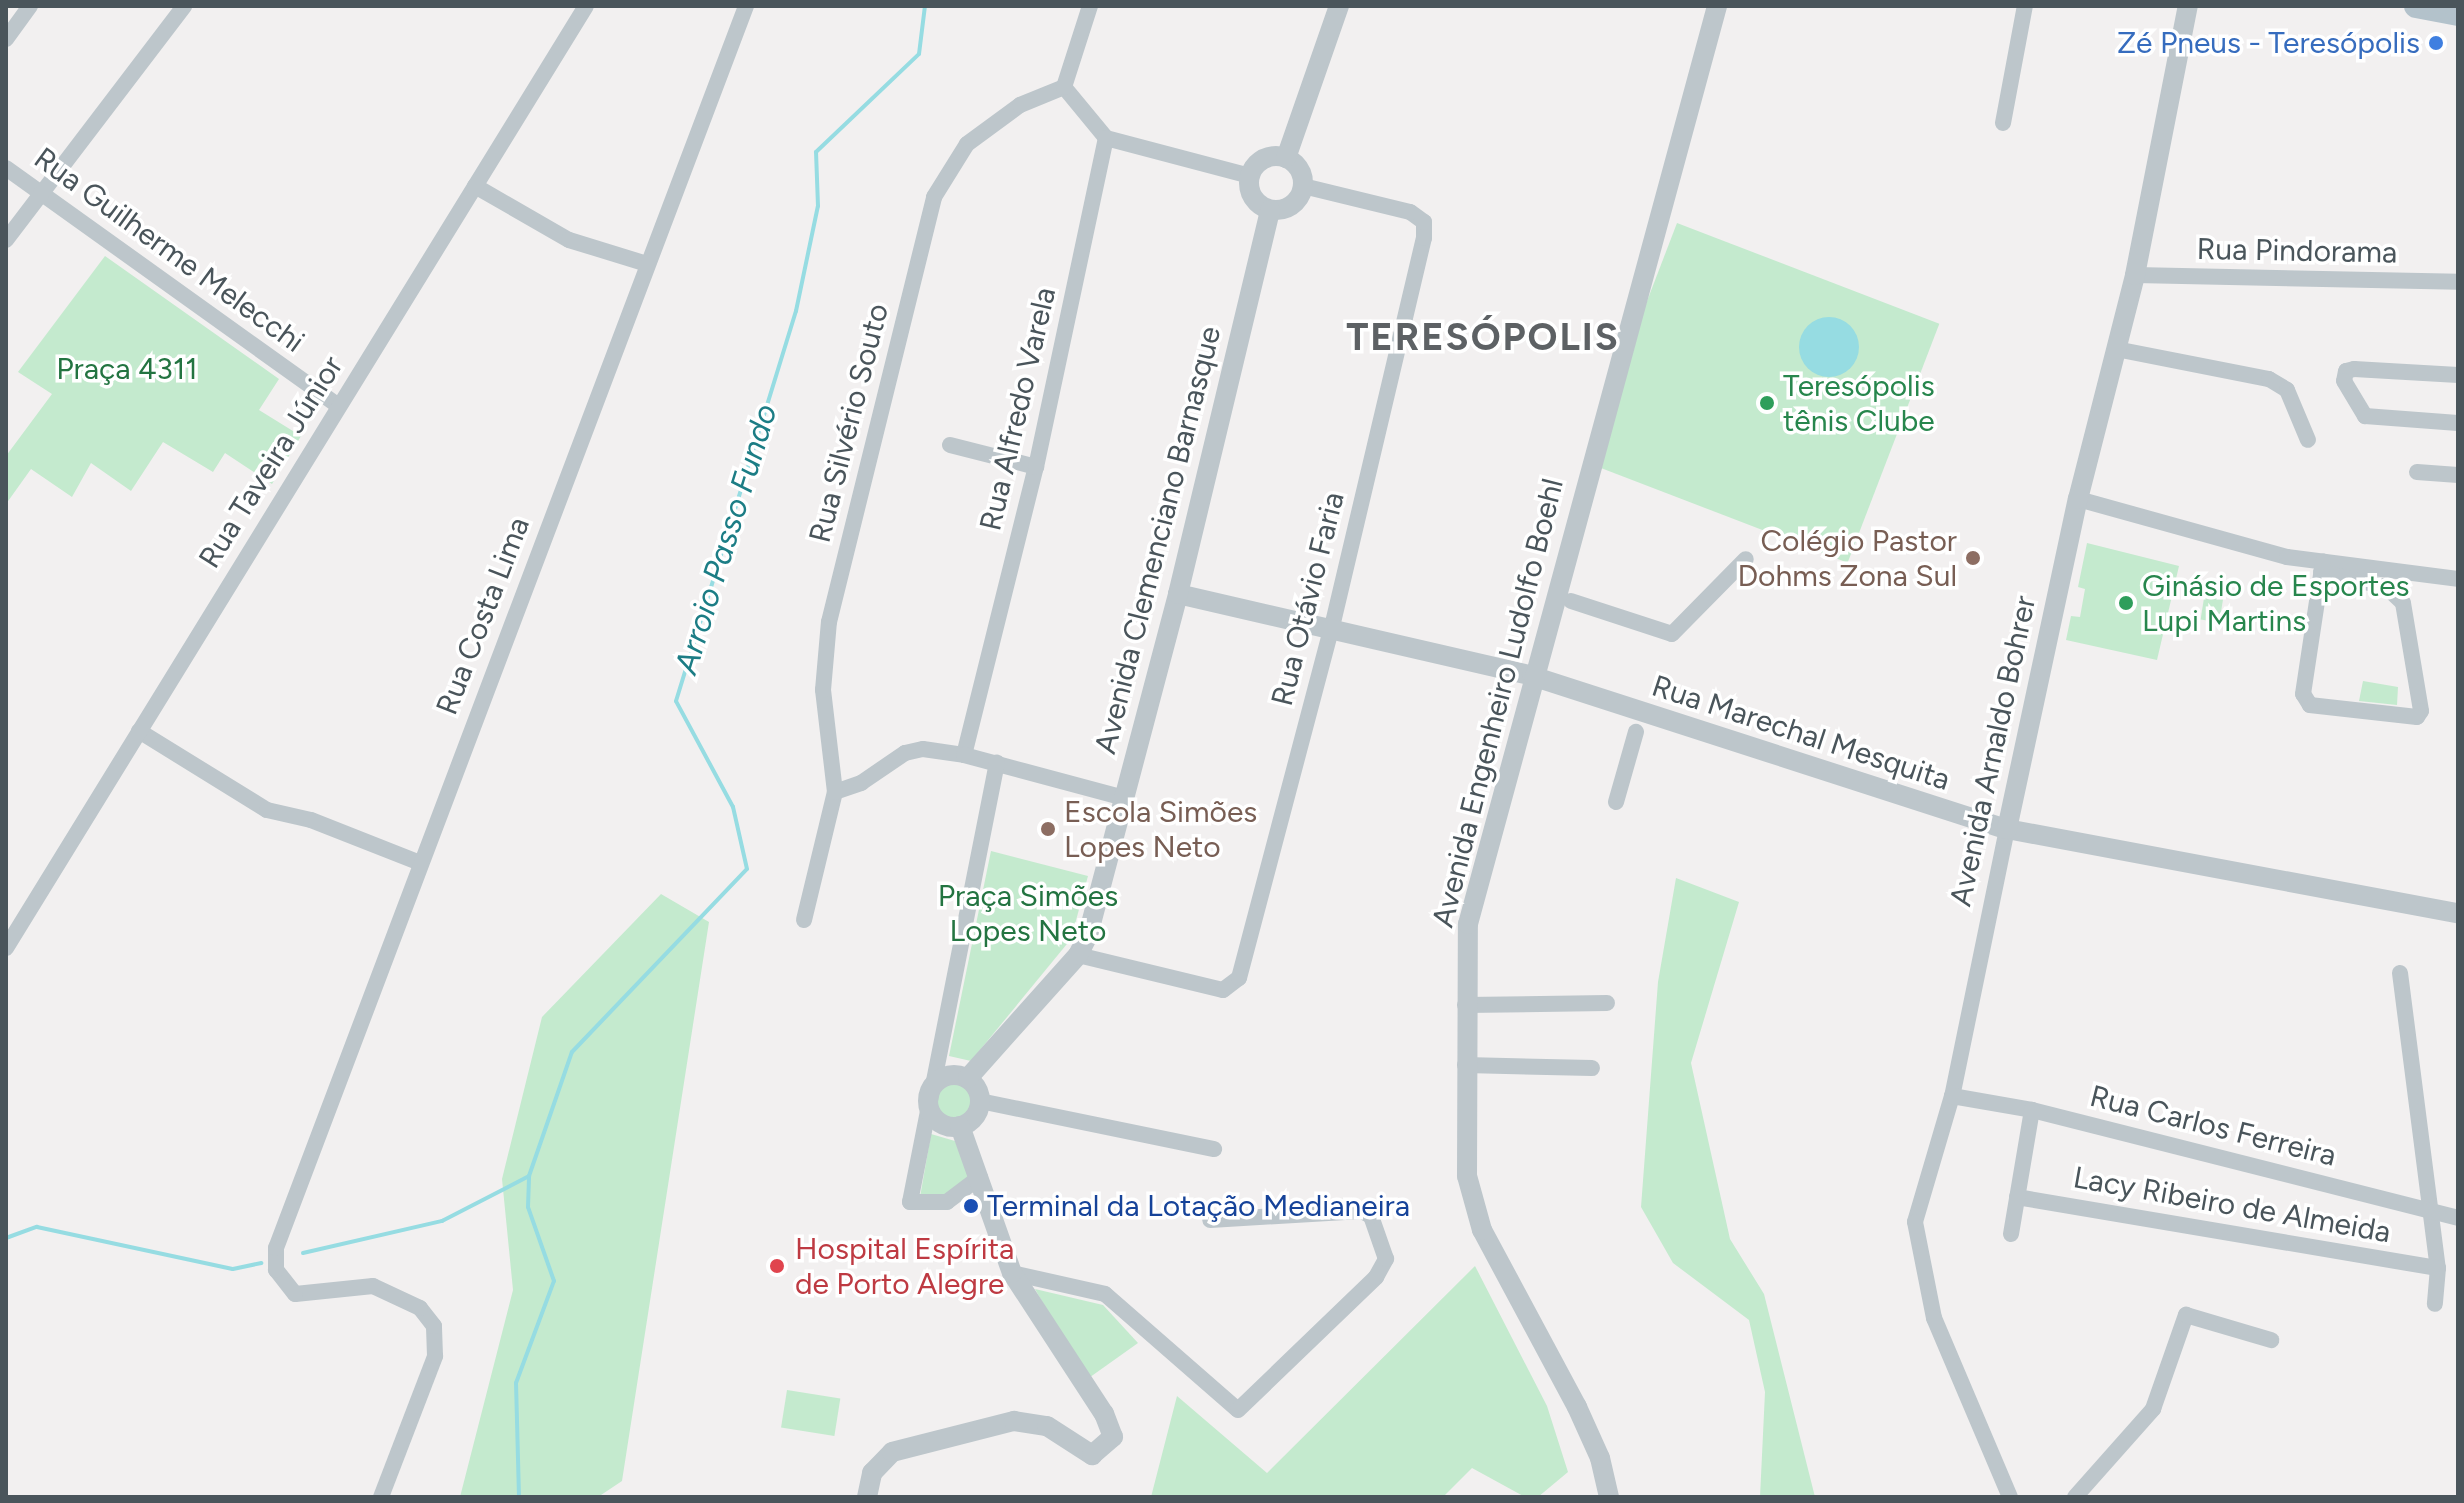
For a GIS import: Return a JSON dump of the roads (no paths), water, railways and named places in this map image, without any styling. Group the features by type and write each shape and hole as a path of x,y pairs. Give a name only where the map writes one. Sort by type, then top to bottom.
{"street":[{"path":"6,39 30,6"},
{"path":"6,240 184,6"},
{"name":"Rua Taveira Júnior","path":"6,948 586,6"},
{"name":"Rua Costa Lima","path":"381,1497 435,1356 434,1326 420,1308 373,1286 295,1294 276,1270 276,1248 746,6"},
{"path":"1090,6 1064,87 1106,138 1250,176"},
{"path":"1286,158 1339,6"},
{"name":"Avenida Engenheiro Ludolfo Boehl","path":"1609,1497 1600,1458 1577,1407 1482,1230 1467,1176 1465,1005 1468,924 1532,676 1717,6"},
{"path":"2003,123 2025,6"},
{"name":"Avenida Arnaldo Bohrer","path":"2010,1497 1934,1318 1915,1222 1952,1096 2078,499 2135,275 2188,6"},
{"name":"Rua Silvério Souto","path":"804,920 835,792 823,690 829,622 934,197 967,144 1020,105 1064,87"},
{"name":"Rua Alfredo Varela","path":"964,755 1036,467 1106,138"},
{"path":"1286,158 1302,175 1303,186 1297,200 1285,209 1270,210 1257,203 1250,176 1264,159 1286,158"},
{"name":"Rua Guilherme Melecchi","path":"6,168 339,406"},
{"path":"475,186 569,240 647,264"},
{"name":"Rua Otávio Faria","path":"1078,955 1223,990 1233,987 1331,631 1424,238 1424,222 1410,212 1303,186"},
{"name":"Avenida Clemenciano Barnasque","path":"968,1078 1078,955 1124,798 1178,594 1270,210"},
{"name":"Rua Pindorama","path":"2135,275 2458,282"},
{"path":"2116,349 2269,379 2287,390 2308,440"},
{"path":"2458,375 2354,369 2346,371 2344,381 2365,416 2458,423"},
{"path":"950,445 1036,467"},
{"path":"2417,472 2458,475"},
{"path":"2078,499 2322,567 2386,587 2403,603 2421,711 2417,717 2310,705 2303,694 2322,567"},
{"path":"1571,601 1672,634 1746,559"},
{"path":"2322,567 2458,579"},
{"name":"Rua Marechal Mesquita","path":"1178,594 1532,676 2007,829 2458,913"},
{"path":"139,731 267,810 311,820 420,863"},
{"path":"1616,802 1636,732"},
{"path":"835,792 861,783 905,753 923,749 997,763 1124,798"},
{"path":"980,1177 947,1202 910,1202 927,1096 997,763"},
{"path":"2400,973 2438,1268 2435,1304"},
{"path":"1465,1005 1607,1003"},
{"path":"1465,1065 1592,1068"},
{"path":"943,1076 968,1078 980,1101 975,1117 960,1126 936,1120 927,1096 943,1076"},
{"name":"Rua Carlos Ferreira","path":"1952,1096 2032,1110 2458,1218"},
{"path":"980,1101 1214,1149"},
{"path":"2011,1234 2032,1110"},
{"path":"867,1497 872,1473 892,1452 1014,1421 1047,1426 1084,1453 1092,1455 1109,1445 1110,1425 1012,1273 960,1126"},
{"name":"Lacy Ribeiro de Almeida","path":"2017,1197 2438,1268"},
{"path":"1012,1273 1105,1294 1238,1410 1376,1277 1386,1259 1371,1216 1362,1211 1210,1220"},
{"path":"2075,1497 2153,1409 2186,1315 2271,1340"}],"water":[{"path":"1829,317 1840,319 1850,326 1857,336 1857,358 1850,368 1840,375 1829,377 1818,375 1808,368 1801,358 1799,347 1801,336 1808,326 1818,319"}],"waterway":[{"name":"Arroio Passo Fundo","path":"519,1497 516,1383 554,1281 528,1207 529,1176 572,1052 747,869 733,807 676,701 796,311 818,206 816,152 919,54 925,6"},
{"path":"303,1253 442,1221 529,1176"},
{"path":"6,1238 37,1227 233,1269 261,1263"}],"place":[{"name":"Zé Pneus - Teresópolis","path":"2436,43"},
{"name":"Teresópolis tênis Clube","path":"1767,403"},
{"name":"Colégio Pastor Dohms Zona Sul","path":"1973,558"},
{"name":"Ginásio de Esportes Lupi Martins","path":"2126,603"},
{"name":"Escola Simões Lopes Neto","path":"1048,829"},
{"name":"Terminal da Lotação Medianeira","path":"971,1206"},
{"name":"Hospital Espírita de Porto Alegre","path":"777,1266"}],"district":[{"name":"TERESÓPOLIS","path":"1483,338"}],"park label":[{"name":"Praça 4311","path":"127,369"},
{"name":"Praça Simões Lopes Neto","path":"1028,913"}]}
